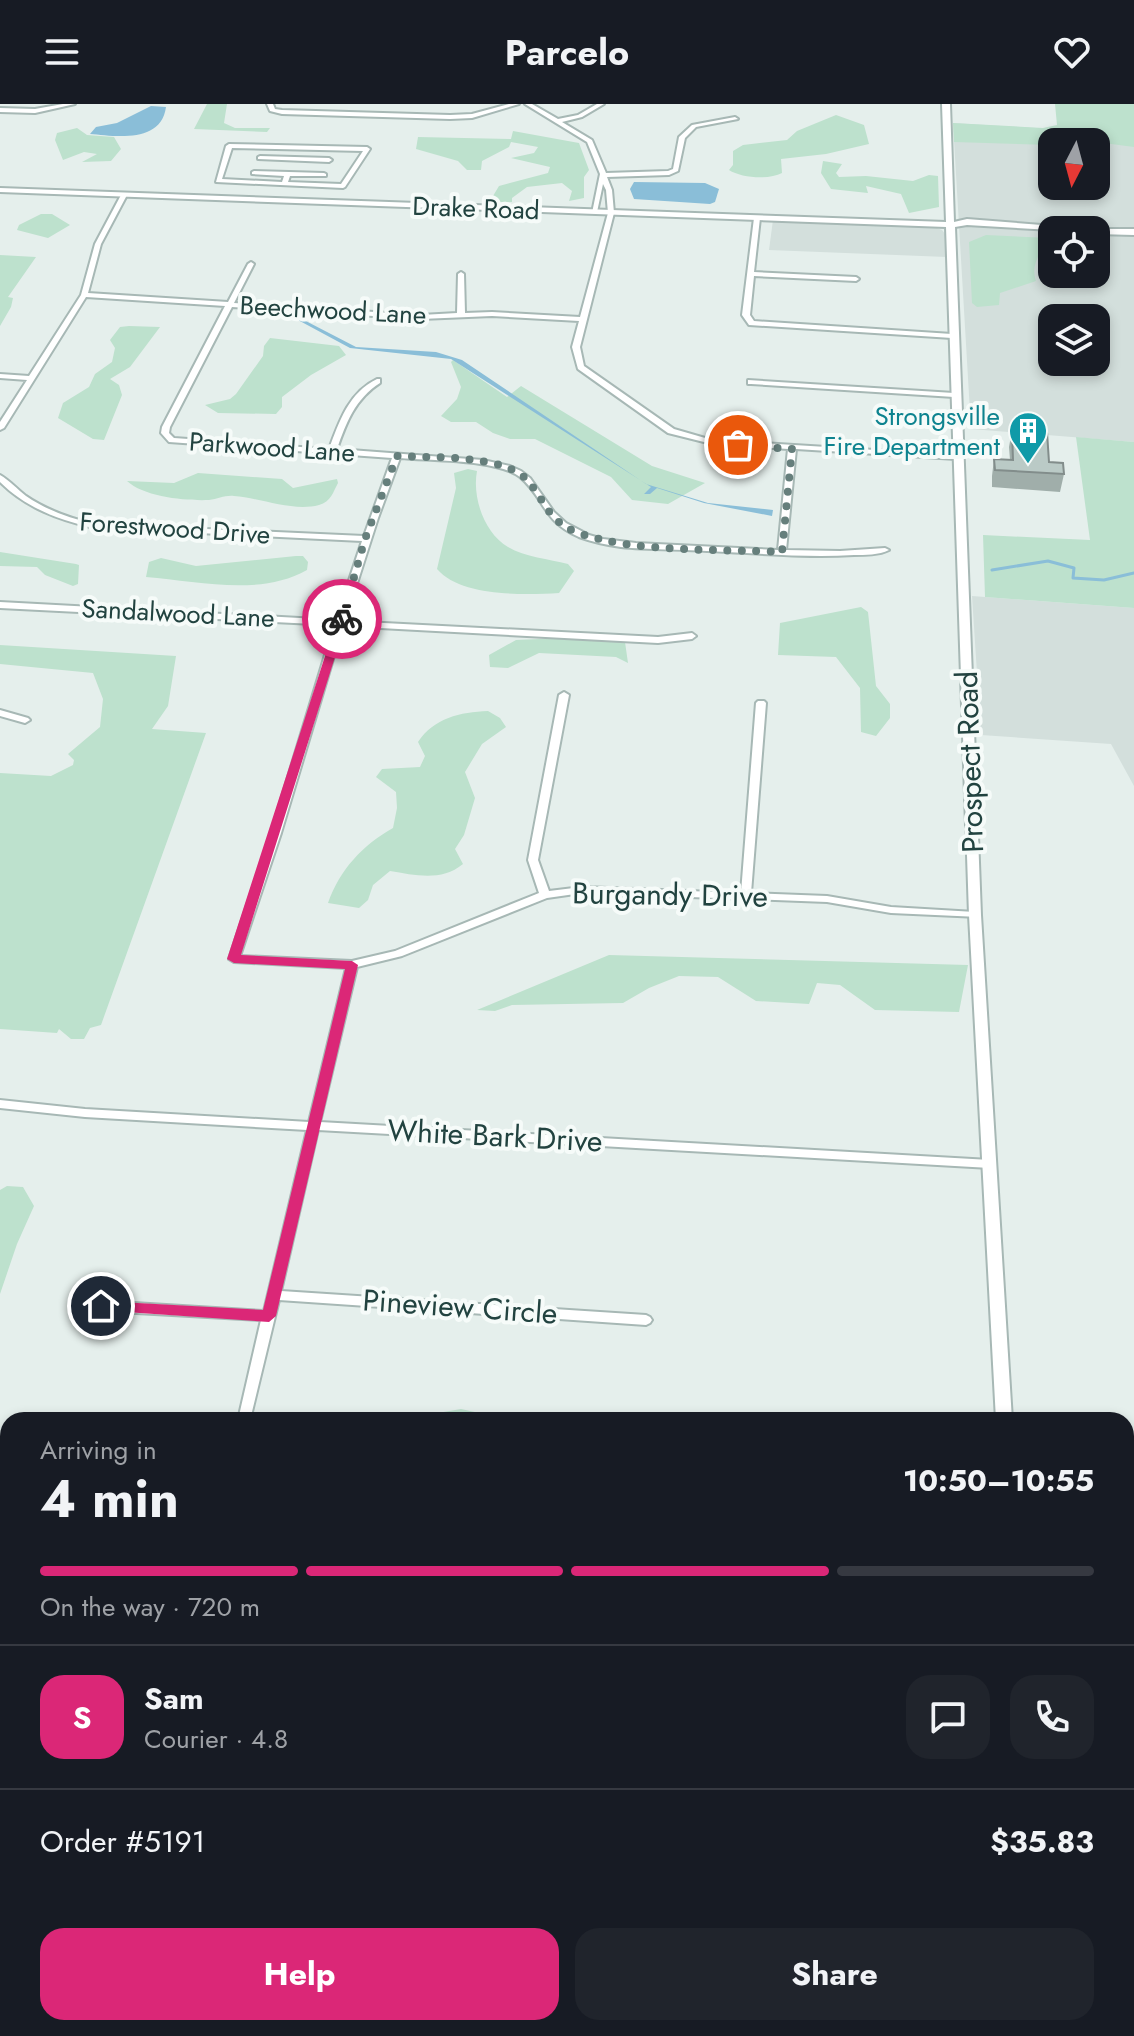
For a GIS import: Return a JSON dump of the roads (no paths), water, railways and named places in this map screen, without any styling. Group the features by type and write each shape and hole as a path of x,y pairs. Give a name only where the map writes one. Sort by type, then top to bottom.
{"street":[{"path":"0,110 35,111 72,104"},
{"path":"270,104 272,110 282,112 450,117 472,116 516,104"},
{"path":"528,104 590,141 609,190 611,213 576,347 581,367 671,431 712,442 956,457"},
{"path":"559,121 580,116 601,104"},
{"name":"Prospect Road","path":"946,104 952,225 956,457 975,915 1004,1412"},
{"path":"602,175 669,173 676,170 682,137 694,126 735,119"},
{"path":"229,146 299,147 367,149 343,186 218,181 229,146"},
{"path":"295,159 299,147"},
{"path":"260,158 329,160"},
{"path":"254,173 324,175"},
{"path":"284,184 288,174"},
{"path":"594,212 602,175"},
{"path":"259,200 265,184"},
{"path":"292,201 298,185"},
{"name":"Drake Road","path":"0,190 1038,226"},
{"path":"0,428 84,295 98,244 124,195"},
{"path":"757,218 746,315 752,323 952,336"},
{"name":"Drake Road","path":"952,225 1038,231"},
{"path":"1110,231 1134,232"},
{"name":"Parkwood Lane","path":"251,264 165,433 172,440 483,462 505,467 526,478 546,510 558,521 588,536 621,544 855,554 885,550"},
{"path":"461,274 461,315"},
{"path":"752,274 856,279"},
{"name":"Beechwood Lane","path":"84,295 421,317 461,315 583,319"},
{"path":"0,376 30,378"},
{"path":"332,451 349,408 369,385 377,381"},
{"path":"751,382 954,395"},
{"path":"782,552 792,449"},
{"path":"342,621 365,539 397,456"},
{"name":"Forestwood Drive","path":"0,477 28,503 68,520 94,526 365,539"},
{"name":"Sandalwood Lane","path":"0,605 658,640 692,636"},
{"name":"Burgandy Drive","path":"342,621 234,959 352,965 398,954 545,895 582,890 827,899 891,910 975,915"},
{"path":"545,895 533,860 564,695"},
{"path":"746,895 761,703"},
{"path":"0,713 25,720"},
{"path":"246,1412 352,965"},
{"name":"White Bark Drive","path":"0,1104 85,1113 990,1164"},
{"name":"Pineview Circle","path":"274,1295 646,1320"},
{"path":"101,1306 269,1316"}],"water":[{"path":"151,106 166,107 156,127 146,132 124,136 90,134 96,127 117,123"},
{"path":"634,182 705,183 719,189 715,202 710,204 634,199 630,189"},
{"path":"300,318 356,347 436,352 462,360 640,480 451,359 350,348 298,320"},
{"path":"647,484 708,503 773,510 772,516 704,503 657,488 650,494 644,494 651,487"}],"waterway":[{"path":"992,570 1048,561 1074,568 1073,578 1104,580 1134,573"}],"place":[{"name":"Strongsville Fire Department","path":"1028,465"}]}
